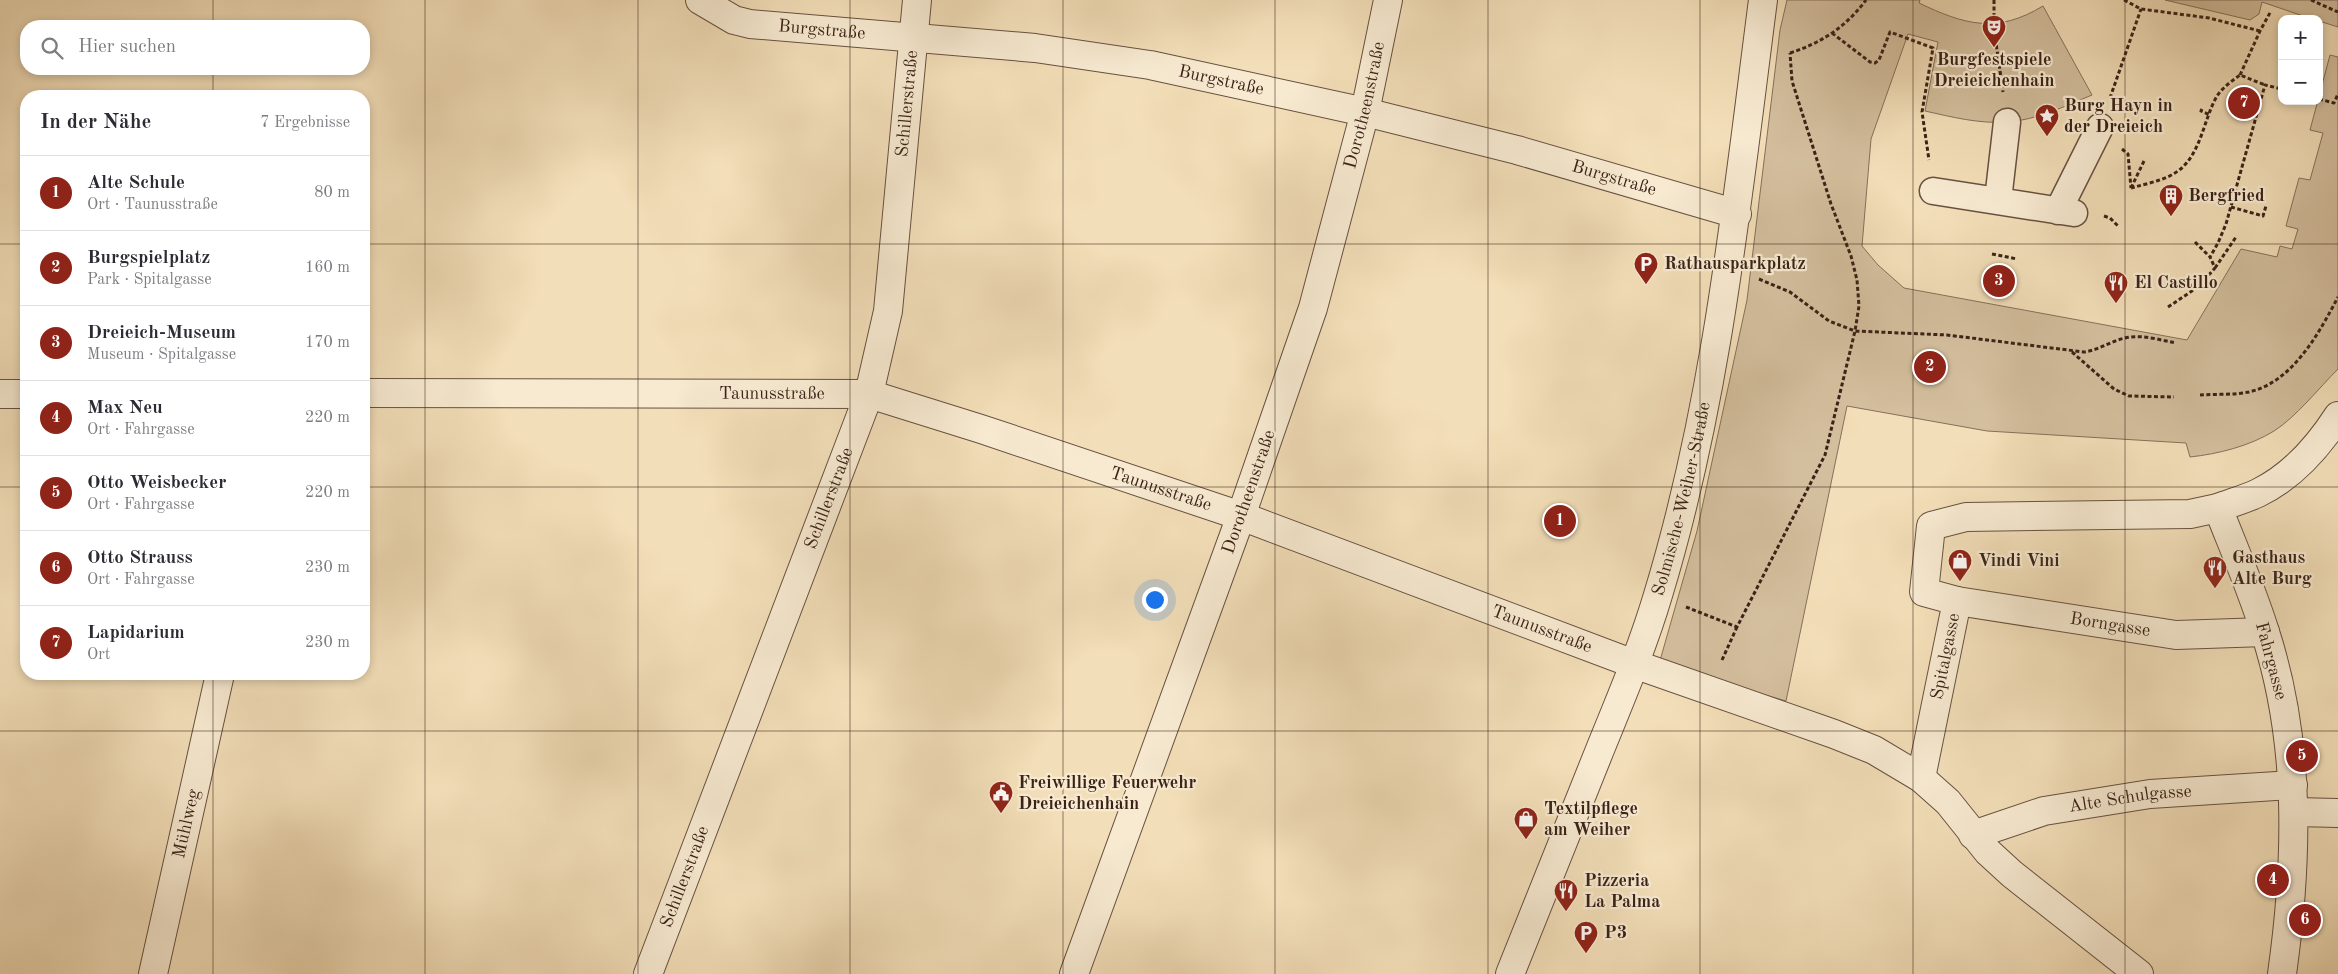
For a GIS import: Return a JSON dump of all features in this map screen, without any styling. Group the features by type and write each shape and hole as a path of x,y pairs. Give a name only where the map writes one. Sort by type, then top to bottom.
{"street":[{"name":"Burgstraße","path":"700,0 734,20 750,24 913,36 1035,48 1150,65 1365,112 1517,150 1737,214"},
{"name":"Schillerstraße","path":"648,974 869,394 888,310 917,0"},
{"name":"Dorotheenstraße","path":"1074,974 1242,516 1314,308 1365,112 1388,0"},
{"name":"Solmische-Weiher-Straße","path":"1510,974 1634,664 1658,596 1688,480 1710,379 1737,214 1763,0"},
{"path":"1998,200 2006,122"},
{"path":"1933,191 2066,212 2100,127"},
{"name":"Taunusstraße","path":"370,393 869,394 981,429 1242,516 1634,664 1874,750 1921,778"},
{"path":"0,394 20,394"},
{"path":"2218,508 2258,493 2286,474 2316,446 2338,416"},
{"name":"Spitalgasse","path":"1921,778 1957,601 1924,592 1931,526 1966,517 2190,514 2218,508"},
{"name":"Fahrgasse","path":"2218,508 2265,632 2287,725 2293,785 2295,832 2282,974"},
{"name":"Borngasse","path":"1957,601 2176,635 2265,632"},
{"name":"Mühlweg","path":"153,974 219,680"},
{"path":"1921,778 1948,802 1973,835 2012,874 2138,974"},
{"name":"Alte Schulgasse","path":"1973,835 2044,811 2150,794 2293,785"},
{"path":"2295,812 2338,813"}],"path":[{"path":"1757,48 1790,52 1813,45 1854,16 1866,0"},
{"path":"1994,0 1994,28 2006,122"},
{"path":"2124,0 2141,9 2210,18 2260,30"},
{"path":"2311,0 2338,12"},
{"path":"2131,188 2128,154 2100,127 2141,9"},
{"path":"2131,188 2166,177 2183,166 2192,155 2218,95 2228,83 2240,75 2260,30 2271,11"},
{"path":"1832,33 1870,62 1875,63 1879,60 1890,32 1934,48 1922,112 1933,191"},
{"path":"1708,689 1737,627 1816,475 1824,455 1855,331 1859,306 1857,280 1851,256 1813,151 1792,80 1790,52"},
{"path":"2240,75 2278,89"},
{"path":"2210,257 2218,243 2231,207 2265,85"},
{"path":"2323,101 2334,103 2338,94"},
{"path":"2202,109 2201,111 2210,115"},
{"path":"2131,188 2144,161"},
{"path":"2231,207 2263,216 2266,206"},
{"path":"2168,307 2198,287 2215,268 2236,237"},
{"path":"2194,242 2210,257 2215,268"},
{"path":"1992,254 2017,258"},
{"path":"1728,269 1779,286 1829,321 1855,331 1947,335 2072,351 2095,351 2124,338 2136,336 2176,343"},
{"path":"2200,395 2249,392 2266,386 2281,376 2316,336 2338,297"},
{"path":"2072,351 2114,389 2128,396 2174,397"},
{"path":"1658,596 1737,627"}],"shaded area":[{"path":"1787,0 1920,0 1919,3 1951,17 1981,23 2011,20 2043,6 2092,95 2061,108 2018,121 1976,121 1925,111 1938,42 1908,34 1871,139 1862,246 1878,265 1904,288 2187,340 2241,249 2277,257 2280,246 2292,249 2298,229 2286,226 2299,178 2310,180 2323,133 2310,130 2317,105 2323,105 2323,81 2330,55 2338,57 2338,369 2299,410 2274,431 2255,441 2234,448 2190,457 2186,443 1987,431 1847,406 1786,701 1659,664 1697,531 1747,300 1780,30"},
{"path":"2165,0 2338,0 2338,27 2323,22 2323,15 2300,15 2262,2 2259,14 2250,20"}],"place":[{"name":"Burgfestspiele Dreieichenhain","path":"1994,48"},
{"name":"Lapidarium","path":"2244,103"},
{"name":"Burg Hayn in der Dreieich","path":"2047,137"},
{"name":"Bergfried","path":"2171,217"},
{"name":"Dreieich-Museum","path":"1999,281"},
{"name":"Rathausparkplatz","path":"1646,285"},
{"name":"El Castillo","path":"2116,304"},
{"name":"Burgspielplatz","path":"1930,367"},
{"name":"Alte Schule","path":"1560,521"},
{"name":"Vindi Vini","path":"1960,582"},
{"name":"Gasthaus Alte Burg","path":"2215,589"},
{"name":"Otto Weisbecker","path":"2302,756"},
{"name":"Freiwillige Feuerwehr Dreieichenhain","path":"1001,814"},
{"name":"Textilpflege am Weiher","path":"1526,840"},
{"name":"Max Neu","path":"2273,880"},
{"name":"Pizzeria La Palma","path":"1566,912"},
{"name":"Otto Strauss","path":"2305,920"},
{"name":"P3","path":"1586,954"}]}
